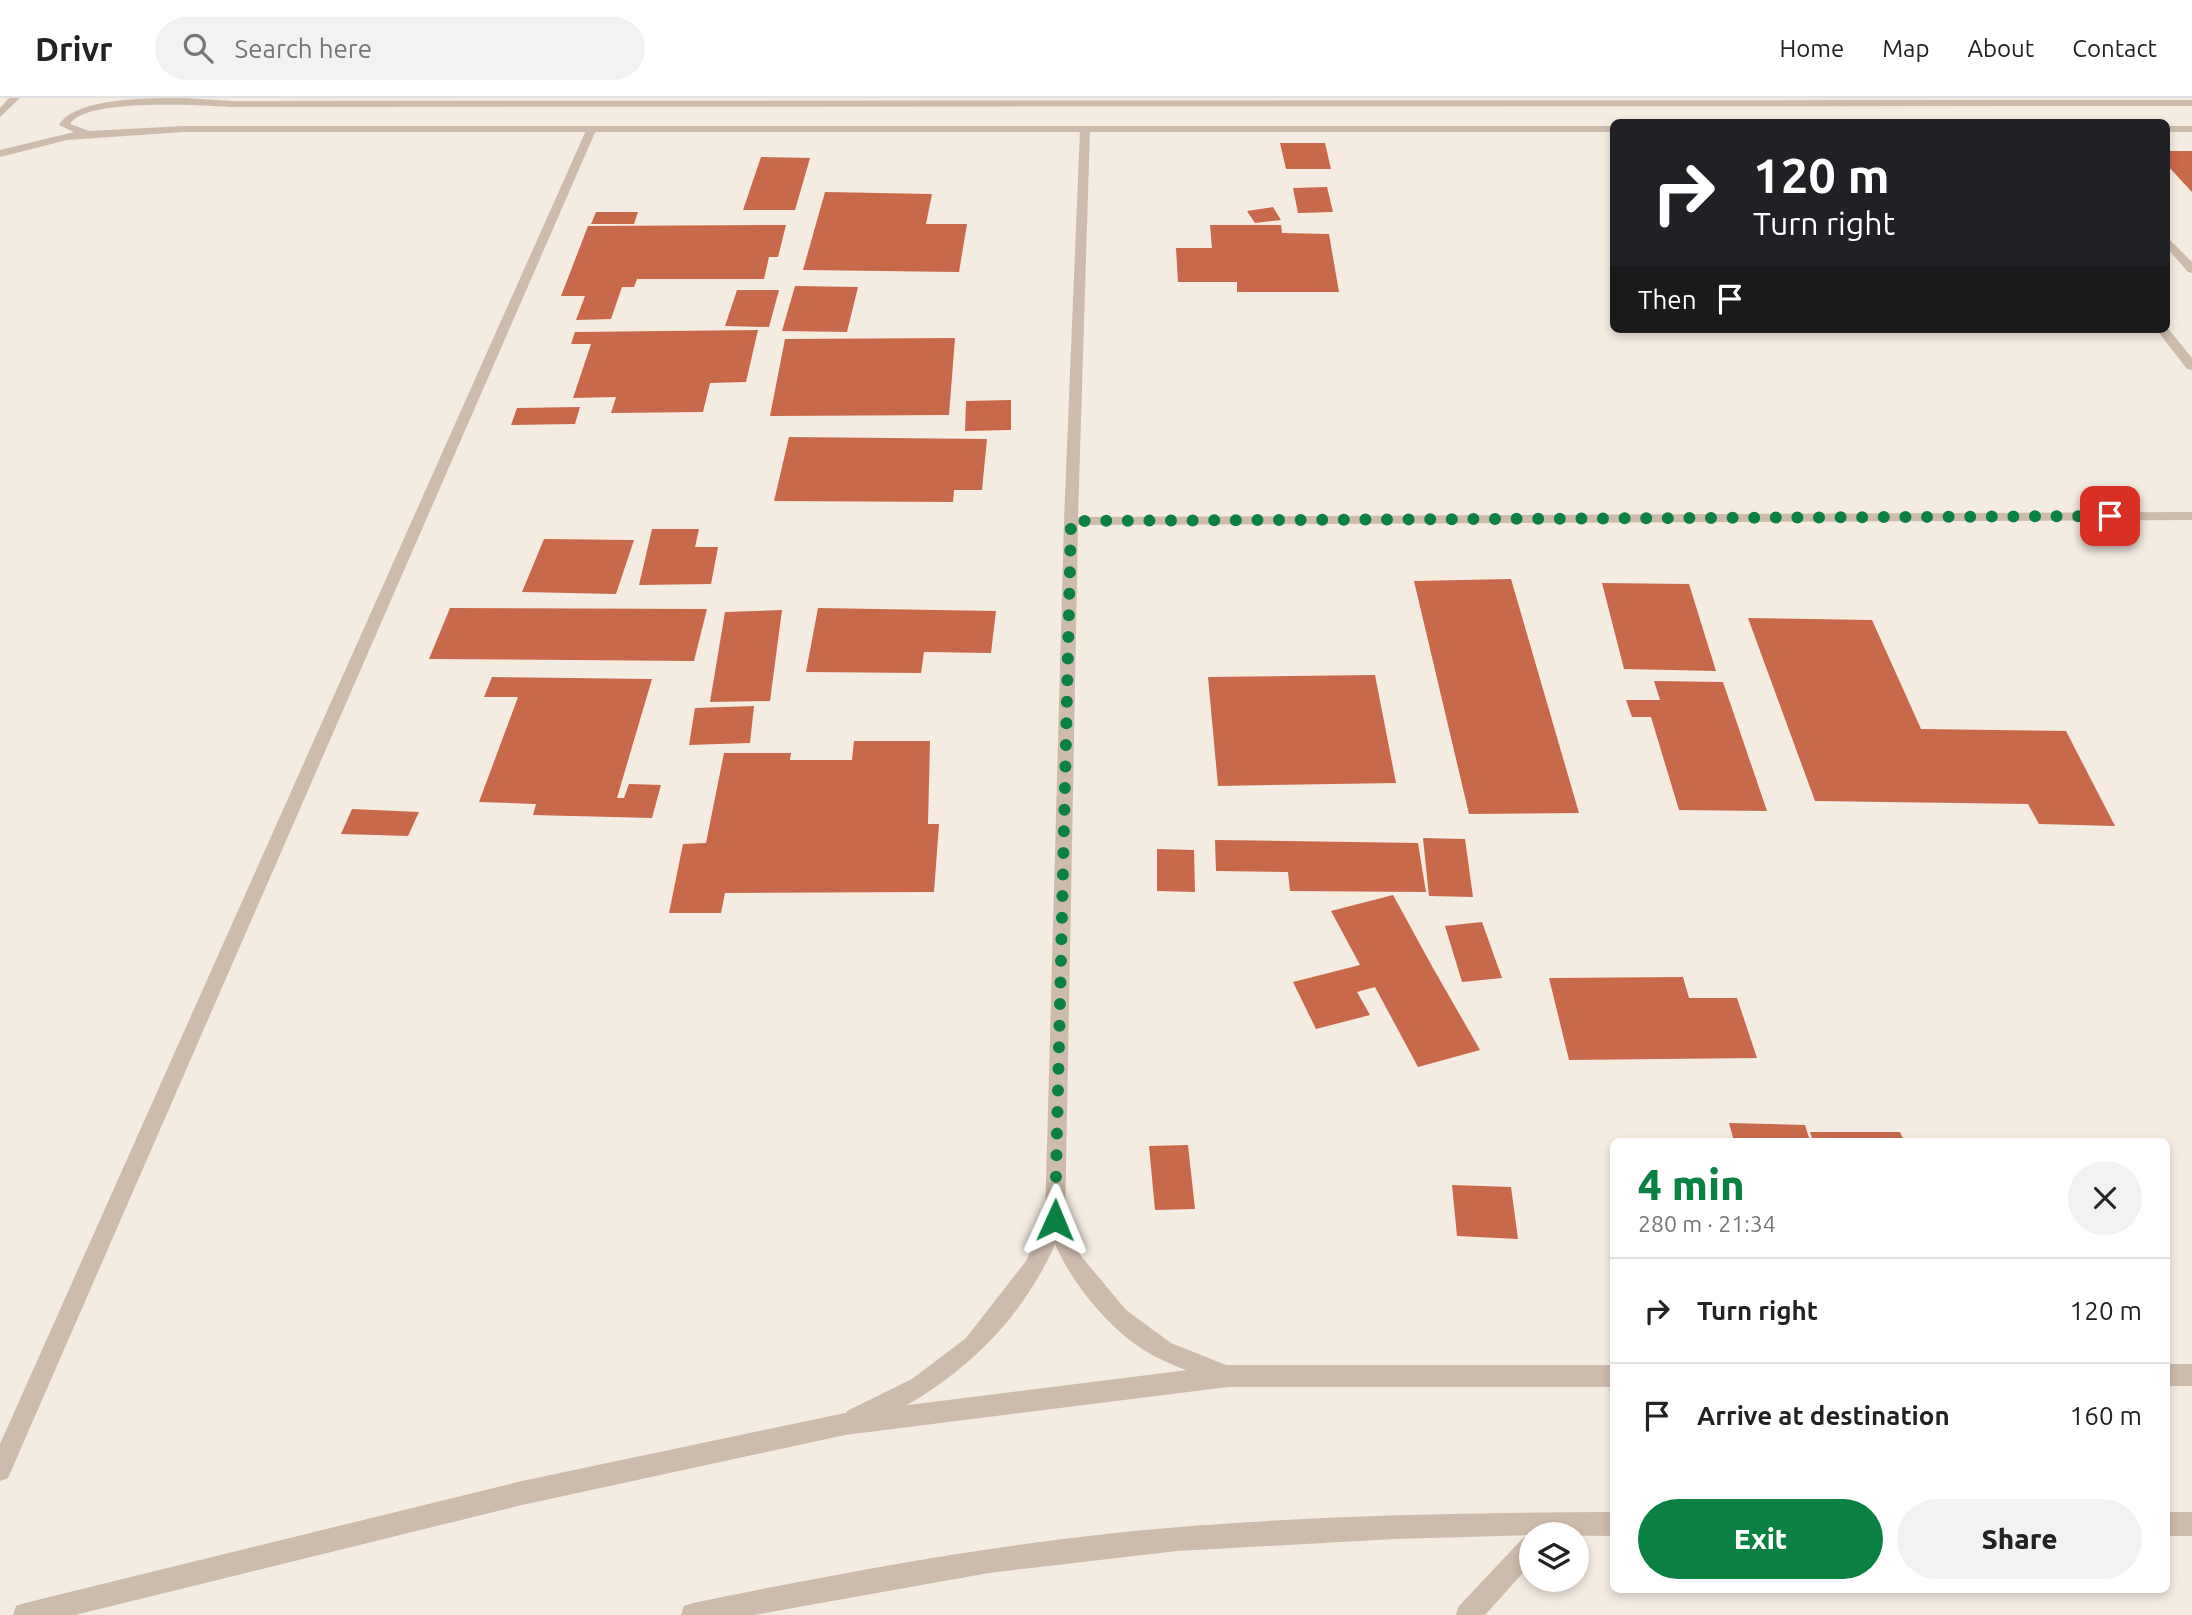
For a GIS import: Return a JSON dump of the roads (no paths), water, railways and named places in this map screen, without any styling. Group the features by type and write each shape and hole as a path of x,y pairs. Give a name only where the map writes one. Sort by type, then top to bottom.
{"street":[{"path":"0,114 15,98"},
{"path":"1944,103 1956,98"},
{"path":"2097,98 2114,103"},
{"path":"93,134 68,129 64,125 68,114 100,100 130,99 233,104 641,100 2192,103"},
{"path":"0,1470 592,128"},
{"path":"0,154 44,141 93,134 184,129 1610,129"},
{"path":"845,1424 920,1387 974,1345 1034,1268 1055,1220 1071,521 1085,129"},
{"path":"2170,129 2192,129"},
{"path":"2170,244 2192,269"},
{"path":"2165,333 2192,366"},
{"path":"1071,521 2192,516"},
{"path":"1055,1220 1073,1262 1118,1317 1163,1350 1228,1376"},
{"path":"25,1615 522,1493 845,1424 1228,1376 1610,1376"},
{"path":"2170,1376 2192,1376"},
{"path":"1589,1526 1610,1524"},
{"path":"2170,1524 2192,1524"},
{"path":"693,1615 843,1584 1034,1555 1265,1533 1519,1529"},
{"path":"1468,1615 1519,1559"}]}
